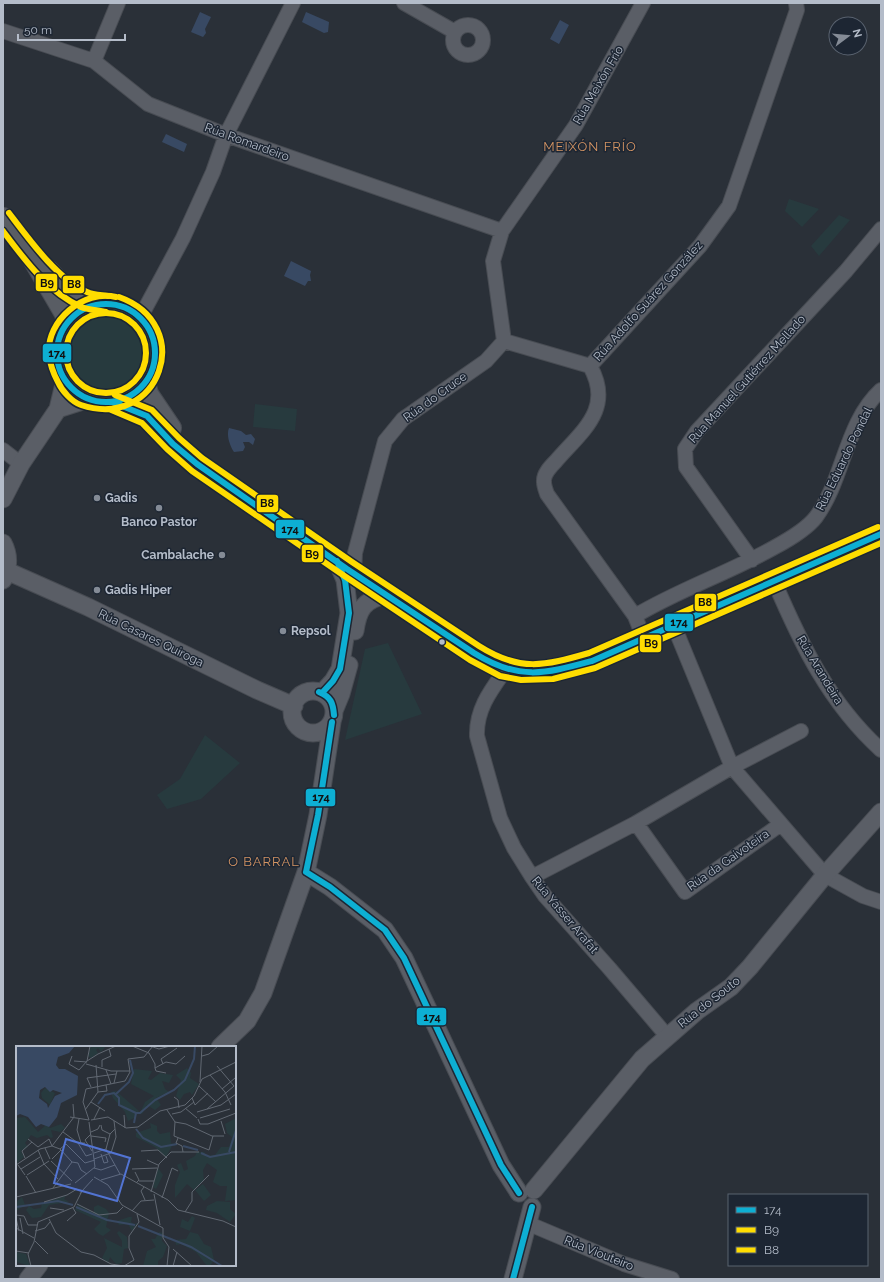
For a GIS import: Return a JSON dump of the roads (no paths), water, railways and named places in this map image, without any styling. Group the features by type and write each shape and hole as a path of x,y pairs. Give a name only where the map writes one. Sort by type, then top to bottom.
{"main road":[{"path":"3,218 30,254 65,314 67,323"},
{"path":"30,254 67,290 85,300 107,304 125,308 140,318 150,332 155,353 150,373 145,382 136,392 124,398 112,402 100,402 89,399 75,392 65,380 58,366 57,351 60,336 67,323 85,308 107,304"},
{"path":"145,382 148,394 196,464"},
{"path":"112,402 147,416 173,444 196,464 386,595 488,661 506,669 526,673 567,668 592,661 881,534"}],"street":[{"path":"94,60 118,3"},
{"path":"140,318 183,238 213,172 226,135 293,3"},
{"path":"404,3 455,32"},
{"name":"Rúa Meixón Frío","path":"504,341 493,261 502,231 576,125 644,3"},
{"name":"Rúa Adolfo Suárez González","path":"644,639 635,616 548,494 544,482 548,470 594,418 598,406 596,377 590,366 700,246 729,206 797,10 796,3"},
{"name":"Rúa Romardeiro","path":"3,31 94,60 148,104 226,135 502,231"},
{"name":"Rúa Manuel Gutiérrez Mellado","path":"752,560 686,467 685,449 697,431 846,271 881,229"},
{"path":"504,341 590,366"},
{"name":"Rúa do Cruce","path":"354,573 355,553 385,441 403,419 486,361 504,341"},
{"path":"3,499 21,464 58,409 65,380"},
{"name":"Rúa Eduardo Pondal","path":"635,616 658,602 752,560 790,539 815,518 824,505 860,419 876,394 881,390"},
{"path":"58,409 89,399"},
{"path":"3,450 21,464"},
{"name":"Rúa Casares Quiroga","path":"3,543 9,561 5,576 88,607 257,690 294,706"},
{"path":"322,693 333,681 340,669 349,613 345,580 336,561"},
{"name":"Rúa Arandeira","path":"774,581 806,651 833,697 862,732 881,750"},
{"path":"221,1046 247,1022 263,993 306,872 318,815 333,716 341,694 351,656 356,623 363,605 374,598 386,595"},
{"name":"Rúa da Gaivoteira","path":"674,626 732,767 825,875"},
{"name":"Rúa Yasser Arafat","path":"506,669 484,703 477,725 477,736 500,818 514,848 545,896 667,1036"},
{"path":"312,732 324,729 333,716 332,703 322,693 308,692 296,700 293,714 299,727 312,732 321,745 326,758"},
{"path":"532,877 636,823 732,767 801,731"},
{"name":"Rúa do Souto","path":"527,1192 642,1059 667,1036 736,982 750,967 825,875 881,812"},
{"name":"Rúa da Gaivoteira","path":"636,823 685,892 781,824"},
{"path":"306,872 330,887 385,930 404,958 501,1165 527,1192 518,1200 521,1205 525,1207 532,1207 513,1279"},
{"path":"825,875 863,896 881,902"},
{"name":"Rúa Viouteiro","path":"527,1223 624,1264 672,1279"},
{"path":"28,1279 39,1266"}],"water":[{"path":"200,12 211,17 205,29 206,33 203,37 191,32"},
{"path":"306,12 329,22 328,32 324,33 302,22"},
{"path":"560,20 569,25 559,44 550,39"},
{"path":"166,134 187,144 184,152 162,142"},
{"path":"291,261 311,271 311,281 308,281 305,286 284,276"},
{"path":"229,428 241,431 246,435 251,434 255,439 253,445 249,442 243,442 245,447 243,451 234,452 229,440"}],"place":[{"name":"Gadis","path":"97,498"},
{"name":"Banco Pastor","path":"159,508"},
{"name":"Cambalache","path":"222,555"},
{"name":"Gadis Hiper","path":"97,590"},
{"name":"Repsol","path":"283,631"}],"district":[{"name":"MEIXÓN FRÍO","path":"590,146"},
{"name":"O BARRAL","path":"264,861"}]}
